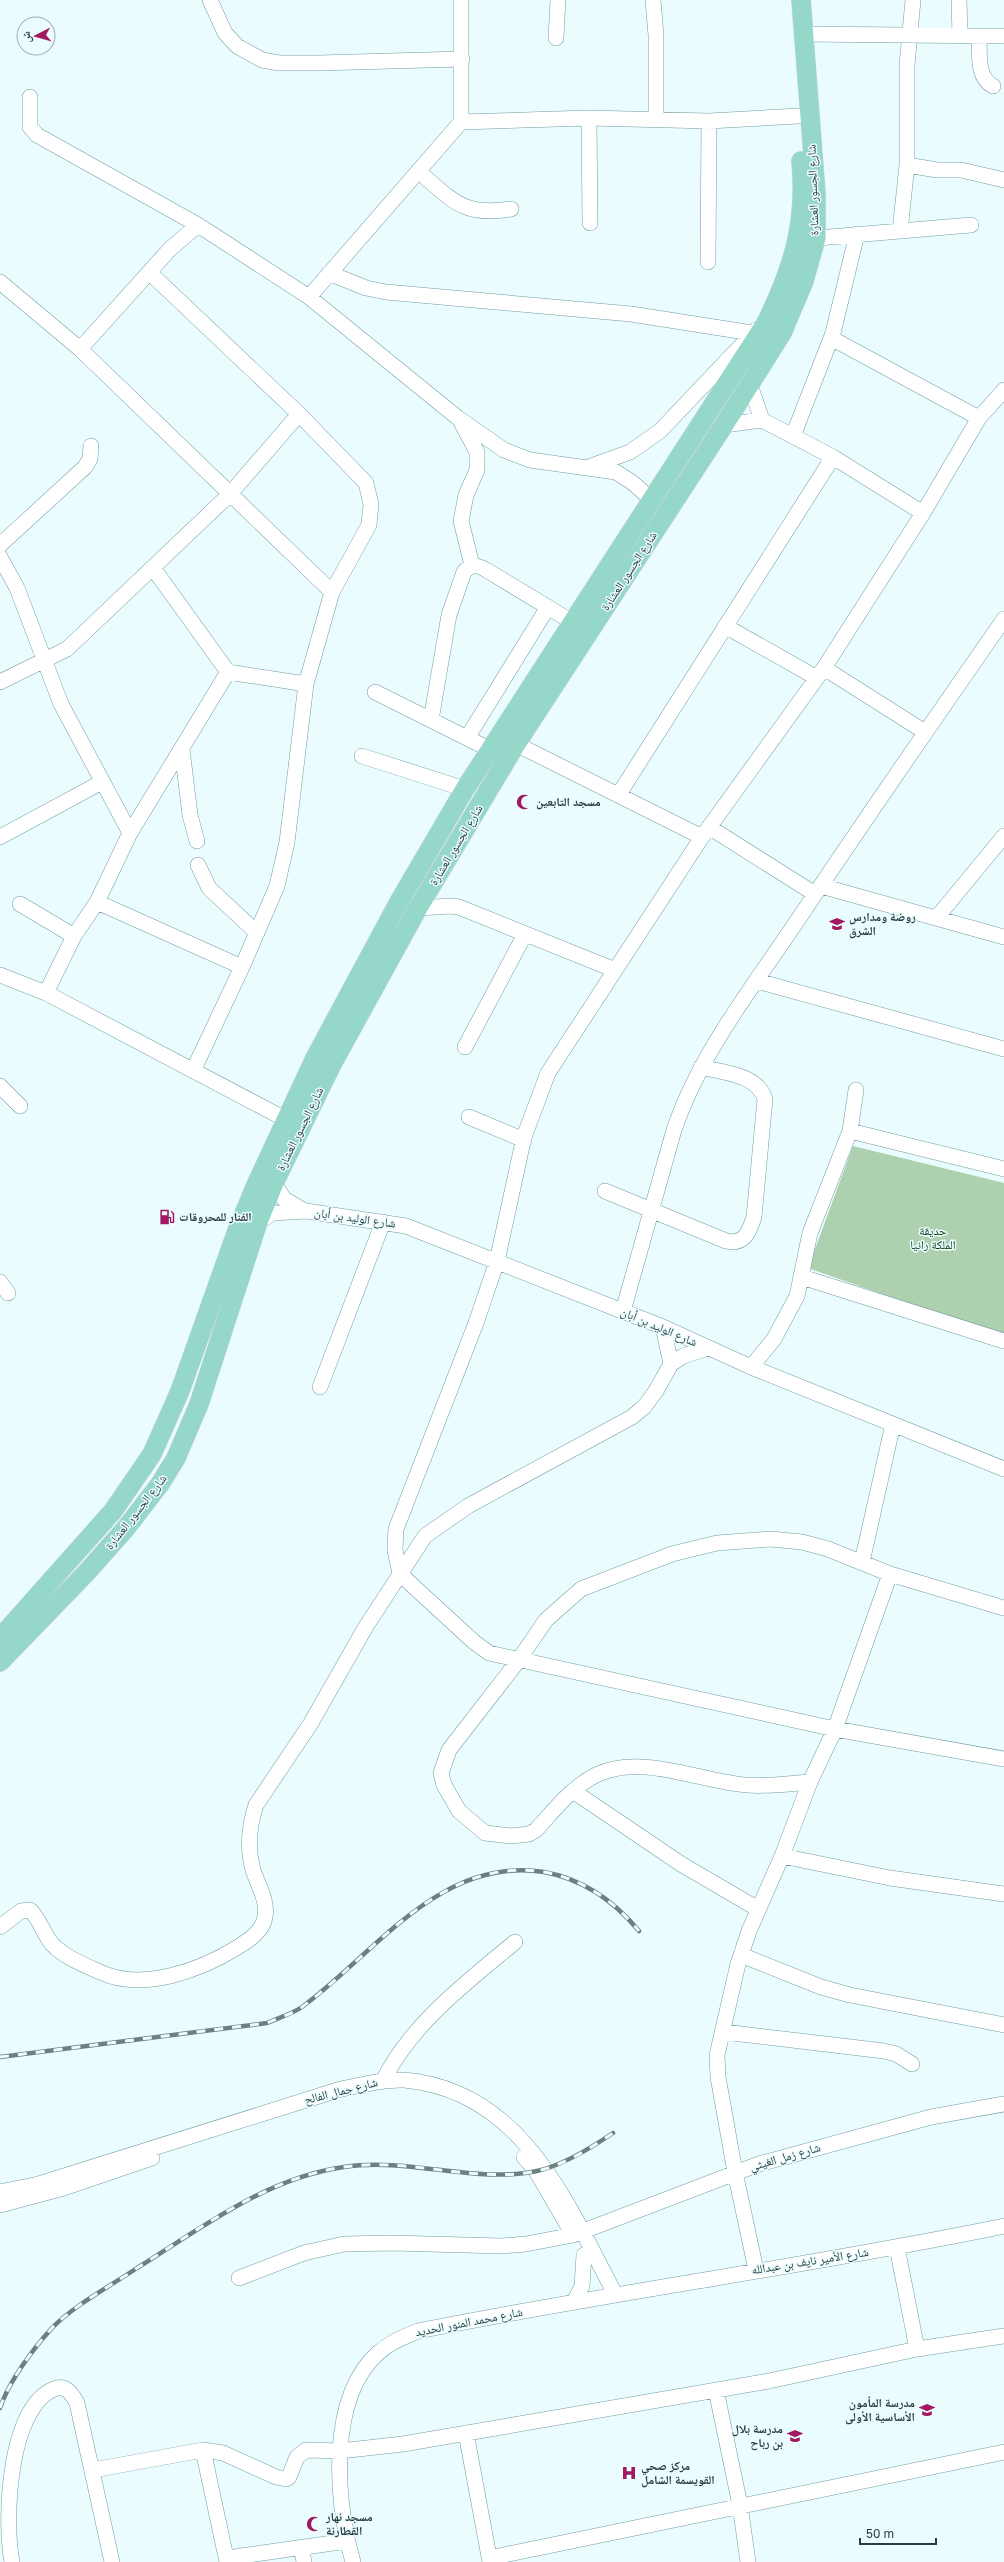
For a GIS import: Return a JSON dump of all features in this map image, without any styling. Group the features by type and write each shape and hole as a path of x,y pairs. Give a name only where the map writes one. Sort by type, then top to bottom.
{"main road":[{"name":"شارع الجسور العشارة","path":"0,1662 87,1572 121,1534 160,1484 176,1458 199,1404 258,1222 323,1062 400,900 466,789 574,623 759,328 807,239 802,200 798,116 789,0"},
{"name":"شارع الجسور العشارة","path":"0,1638 113,1511 152,1454 180,1391 246,1207 287,1120 418,908 516,744 750,386 782,333 794,307 816,194 802,34 801,0"}],"street":[{"path":"210,0 225,33 237,46 262,60 279,63 318,64 462,59"},
{"path":"309,297 461,122 461,0"},
{"path":"556,38 558,0"},
{"path":"653,0 656,35 656,118"},
{"path":"900,231 907,165 907,65 913,0"},
{"path":"959,0 960,36"},
{"path":"802,34 1004,36"},
{"path":"979,36 982,76 988,84 993,86"},
{"path":"30,98 30,127 37,135 198,225 309,297 458,418 504,450 530,460 616,472 633,483 652,500"},
{"path":"461,122 589,118 656,118 709,121 798,116"},
{"path":"589,118 590,222"},
{"path":"708,262 709,121"},
{"path":"907,165 936,170 961,170 1004,180"},
{"path":"418,171 456,204 467,209 482,212 511,209"},
{"path":"80,349 170,249 198,225"},
{"path":"807,239 971,225"},
{"path":"793,436 832,338 844,294 856,234"},
{"path":"150,273 299,414 366,484 370,504 369,524 332,592 306,684 287,842 277,886 242,967 193,1071"},
{"path":"329,274 366,288 386,292 631,314 759,328"},
{"path":"0,282 80,349 332,592"},
{"path":"586,467 630,452 654,435 759,328"},
{"path":"832,338 979,418"},
{"path":"750,386 762,420"},
{"path":"1004,390 979,418 923,513 820,673 706,832 548,1073 524,1140 497,1261 476,1323 396,1529 395,1550 400,1574 479,1646 489,1653 518,1661 835,1729 1004,1759"},
{"path":"0,682 44,662 67,649 230,494 299,414"},
{"path":"458,418 470,436 476,452 477,470 466,495 461,521 472,565"},
{"path":"724,425 762,420 833,457 923,513"},
{"path":"0,545 85,467 90,459 91,446"},
{"path":"619,794 833,457"},
{"path":"0,557 17,588 61,704 130,833"},
{"path":"472,565 488,570 574,623"},
{"path":"431,720 449,615 464,572 472,565"},
{"path":"153,568 228,672 306,684"},
{"path":"467,738 548,607"},
{"path":"623,1311 682,1105 701,1067 757,980 925,732 1004,619"},
{"path":"725,626 820,673 925,732"},
{"path":"46,993 74,936 97,902 130,833 182,750 228,672"},
{"path":"375,692 491,750"},
{"path":"516,744 619,794 706,832 818,890 938,916 1004,937"},
{"path":"182,750 190,815 197,841"},
{"path":"362,756 466,789"},
{"path":"0,837 102,782"},
{"path":"938,916 1004,836"},
{"path":"198,865 209,888 256,933"},
{"path":"97,902 242,967"},
{"path":"20,904 74,936"},
{"path":"418,908 452,906 615,970"},
{"path":"464,1046 525,934"},
{"path":"0,975 46,993 287,1120"},
{"path":"757,980 1004,1049"},
{"path":"605,1191 730,1242 743,1240 750,1230 754,1217 765,1099 762,1090 743,1077 701,1067"},
{"path":"0,1086 20,1106"},
{"path":"751,1367 774,1340 797,1296 810,1233 850,1131 856,1090"},
{"path":"469,1117 524,1140"},
{"path":"850,1131 1004,1169"},
{"name":"شارع الوليد بن أبان","path":"274,1183 284,1199 306,1211"},
{"name":"شارع الوليد بن أبان","path":"258,1222 273,1213 306,1211 406,1226 623,1311 751,1367 1004,1469"},
{"path":"320,1387 383,1222"},
{"path":"802,1277 1004,1341"},
{"path":"663,1328 671,1364"},
{"path":"0,1927 21,1911 30,1910 50,1942 68,1956 102,1973 140,1979 182,1973 205,1965 250,1940 262,1928 265,1917 265,1904 253,1869 249,1842 251,1820 256,1805 311,1723 364,1628 413,1552 435,1527 468,1506 632,1417 644,1407 656,1391 671,1364 683,1356 708,1348"},
{"path":"862,1562 893,1424"},
{"path":"810,1782 747,1785 669,1770 617,1769 595,1775 573,1791 536,1830 529,1834 511,1836 485,1832 472,1825 459,1811 444,1785 441,1773 449,1750 518,1661 546,1620 582,1589 672,1554 717,1543 770,1538 802,1542 862,1562 890,1574 1004,1608"},
{"path":"756,2270 735,2172 717,2068 717,2055 724,2032 741,1955 758,1909 782,1856 810,1782 835,1729 890,1574"},
{"path":"573,1791 681,1864 758,1909"},
{"path":"782,1856 890,1878 1004,1894"},
{"path":"383,2080 395,2057 435,2012 515,1942"},
{"path":"741,1955 822,1987 850,1995 1004,2025"},
{"path":"724,2032 884,2051 896,2054 912,2064"},
{"name":"شارع جمال الفالح","path":"0,2192 39,2184 341,2089 383,2080 429,2084 460,2094 501,2119 514,2130 546,2168 610,2295"},
{"name":"شارع جمال الفالح","path":"0,2205 64,2188 344,2094 381,2087 397,2087 437,2093 476,2112 495,2126 536,2171 578,2234 584,2255 610,2295"},
{"name":"شارع زمل الغيثي","path":"239,2278 304,2253 344,2244 392,2243 502,2246 526,2244 578,2234 735,2172 915,2121 956,2111 1004,2104"},
{"name":"شارع الأمير نايف بن عبدالله","path":"610,2295 897,2247 1004,2226"},
{"path":"897,2247 917,2349"},
{"path":"574,2302 582,2286 584,2255"},
{"name":"شارع محمد المنور الحديد","path":"353,2562 347,2541 340,2451 344,2415 355,2385 365,2368 378,2353 397,2339 418,2331 610,2295"},
{"path":"93,2470 203,2450 223,2453 283,2479 289,2477 297,2457 303,2451 340,2451 403,2444 816,2372 917,2349 1004,2336"},
{"path":"12,2562 8,2545 8,2491 20,2437 34,2406 52,2390 64,2388 72,2394 77,2403 93,2470 112,2562"},
{"path":"716,2390 740,2505 748,2562"},
{"path":"466,2433 489,2560 740,2505 1004,2452"},
{"path":"203,2450 227,2560 301,2547 347,2541"},
{"path":"301,2547 304,2562"}],"green space":[{"name":"حديقة الملكة رانيا","path":"853,1146 1004,1183 1004,1337 808,1268"}],"railway":[{"path":"0,2057 267,2023 302,2007 412,1913 441,1893 473,1879 507,1871 544,1872 572,1880 585,1886 608,1901 639,1931"},
{"path":"0,2408 15,2376 45,2336 61,2320 93,2296 186,2236 236,2206 262,2193 315,2173 344,2167 368,2165 393,2165 466,2173 491,2174 514,2174 537,2171 557,2165 586,2150 613,2133"}],"place":[{"name":"مسجد التابعين","path":"524,802"},
{"name":"روضة ومدارس الشرق","path":"837,924"},
{"name":"الفنار للمحروقات","path":"167,1217"},
{"name":"مدرسة المأمون الأساسية الأولى","path":"927,2410"},
{"name":"مدرسة بلال بن رباح","path":"795,2436"},
{"name":"مركز صحي القويسمة الشامل","path":"629,2473"},
{"name":"مسجد نهار القطارنة","path":"314,2524"}]}
